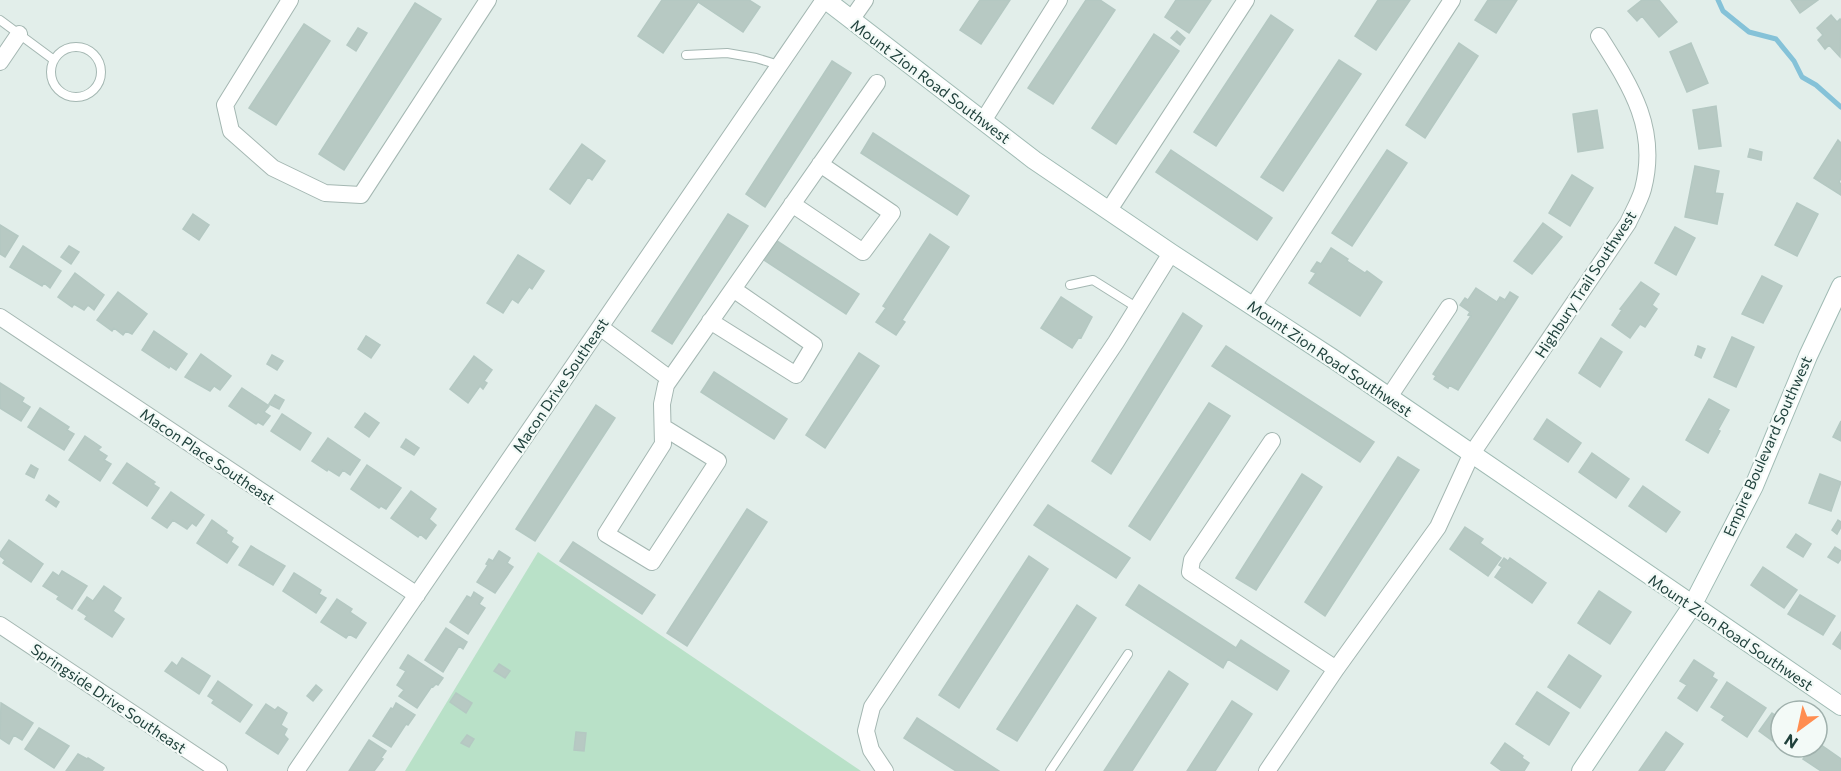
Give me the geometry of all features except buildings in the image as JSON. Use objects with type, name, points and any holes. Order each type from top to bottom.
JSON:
[{"type":"street","points":[[290,0],[225,105],[231,131],[273,168],[325,193],[362,195],[488,0]]},
{"type":"street","points":[[850,20],[865,0]]},
{"type":"street","points":[[983,121],[1059,0]]},
{"type":"street","points":[[1109,210],[1246,0]]},
{"type":"street","points":[[1253,306],[1452,0]]},
{"type":"street","name":"Mount Zion Road Southwest","points":[[830,2],[850,20],[1034,160],[1389,397],[1841,706]]},
{"type":"street","name":"Macon Drive Southeast","points":[[297,771],[779,65],[830,2]]},
{"type":"street","points":[[0,62],[19,34]]},
{"type":"street","name":"Highbury Trail Southwest","points":[[1267,771],[1336,669],[1438,527],[1471,455],[1628,223],[1643,189],[1648,153],[1643,116],[1630,86],[1599,36]]},
{"type":"street","points":[[663,427],[718,462],[652,562],[606,534],[663,444],[662,404],[666,384],[877,83]]},
{"type":"street","points":[[792,204],[863,252],[892,213],[820,164]]},
{"type":"street","points":[[885,771],[871,750],[866,731],[872,707],[1116,342],[1171,253]]},
{"type":"street","name":"Empire Boulevard Southwest","points":[[1581,771],[1692,606],[1754,486],[1808,356],[1841,286]]},
{"type":"street","points":[[711,321],[796,375],[814,345],[733,289]]},
{"type":"street","points":[[1389,397],[1449,307]]},
{"type":"street","name":"Macon Place Southeast","points":[[0,317],[417,595]]},
{"type":"street","points":[[600,327],[670,379]]},
{"type":"street","points":[[1272,441],[1192,560],[1190,572],[1336,669]]},
{"type":"street","name":"Springside Drive Southeast","points":[[0,625],[219,771]]},
{"type":"lane","points":[[0,20],[54,60]]},
{"type":"lane","points":[[74,46],[90,50],[100,63],[101,80],[97,87],[84,97],[67,96],[60,92],[51,77],[54,60],[66,48],[74,46]]},
{"type":"lane","points":[[686,55],[727,53],[779,65]]},
{"type":"lane","points":[[1070,285],[1094,280],[1136,307]]},
{"type":"lane","points":[[1050,771],[1128,654]]},
{"type":"green space","points":[[538,552],[861,771],[405,771]]},
{"type":"waterway","points":[[1718,0],[1723,11],[1749,32],[1776,39],[1794,61],[1802,77],[1816,85],[1841,107]]}]
